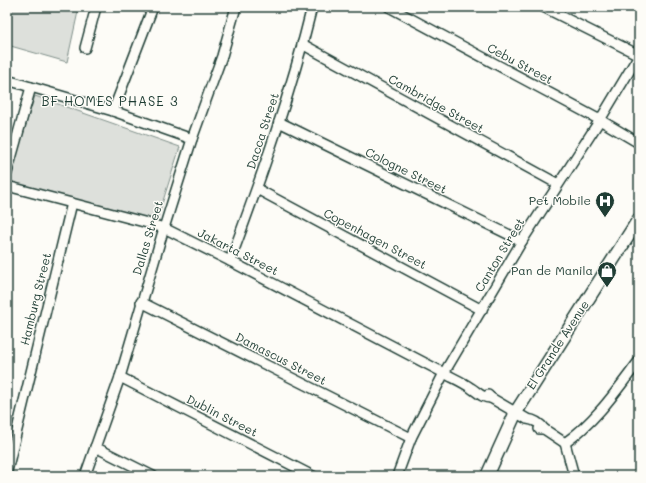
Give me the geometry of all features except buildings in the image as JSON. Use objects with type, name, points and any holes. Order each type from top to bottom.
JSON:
[{"type":"street","points":[[85,48],[96,7]]},
{"type":"street","points":[[113,111],[153,7]]},
{"type":"street","name":"Dallas Street","points":[[85,476],[120,377],[164,228],[192,139],[222,56],[236,7]]},
{"type":"street","name":"Dacca Street","points":[[230,261],[257,189],[279,122],[312,7]]},
{"type":"street","name":"Cebu Street","points":[[389,7],[600,120],[639,143]]},
{"type":"street","points":[[543,7],[639,55]]},
{"type":"street","name":"Cambridge Street","points":[[302,44],[558,184]]},
{"type":"street","name":"Canton Street","points":[[397,476],[411,438],[444,373],[522,241],[600,120],[639,55]]},
{"type":"street","points":[[7,80],[113,111],[192,139]]},
{"type":"street","points":[[7,174],[31,87]]},
{"type":"street","name":"Cologne Street","points":[[279,122],[522,241]]},
{"type":"street","name":"Jakarta Street","points":[[7,186],[164,228],[230,261],[473,389],[478,389],[488,394],[491,398],[527,419],[530,424],[544,429],[565,443]]},
{"type":"street","name":"Copenhagen Street","points":[[257,189],[482,310]]},
{"type":"street","name":"Hamburg Street","points":[[7,471],[72,203]]},
{"type":"street","name":"El Grande Avenue","points":[[487,476],[516,412],[639,219]]},
{"type":"street","name":"Damascus Street","points":[[141,302],[411,438]]},
{"type":"street","points":[[574,476],[565,443],[579,434],[601,411],[639,360]]},
{"type":"street","name":"Dublin Street","points":[[120,377],[313,476]]},
{"type":"street","points":[[95,447],[153,476]]},
{"type":"shaded area","points":[[7,7],[79,7],[67,62],[7,45]]},
{"type":"shaded area","points":[[35,96],[180,147],[156,223],[7,182]]},
{"type":"place","name":"Pet Mobile","points":[[605,218]]},
{"type":"place","name":"Pan de Manila","points":[[607,288]]},
{"type":"district","name":"BF HOMES PHASE 3","points":[[110,101]]}]
